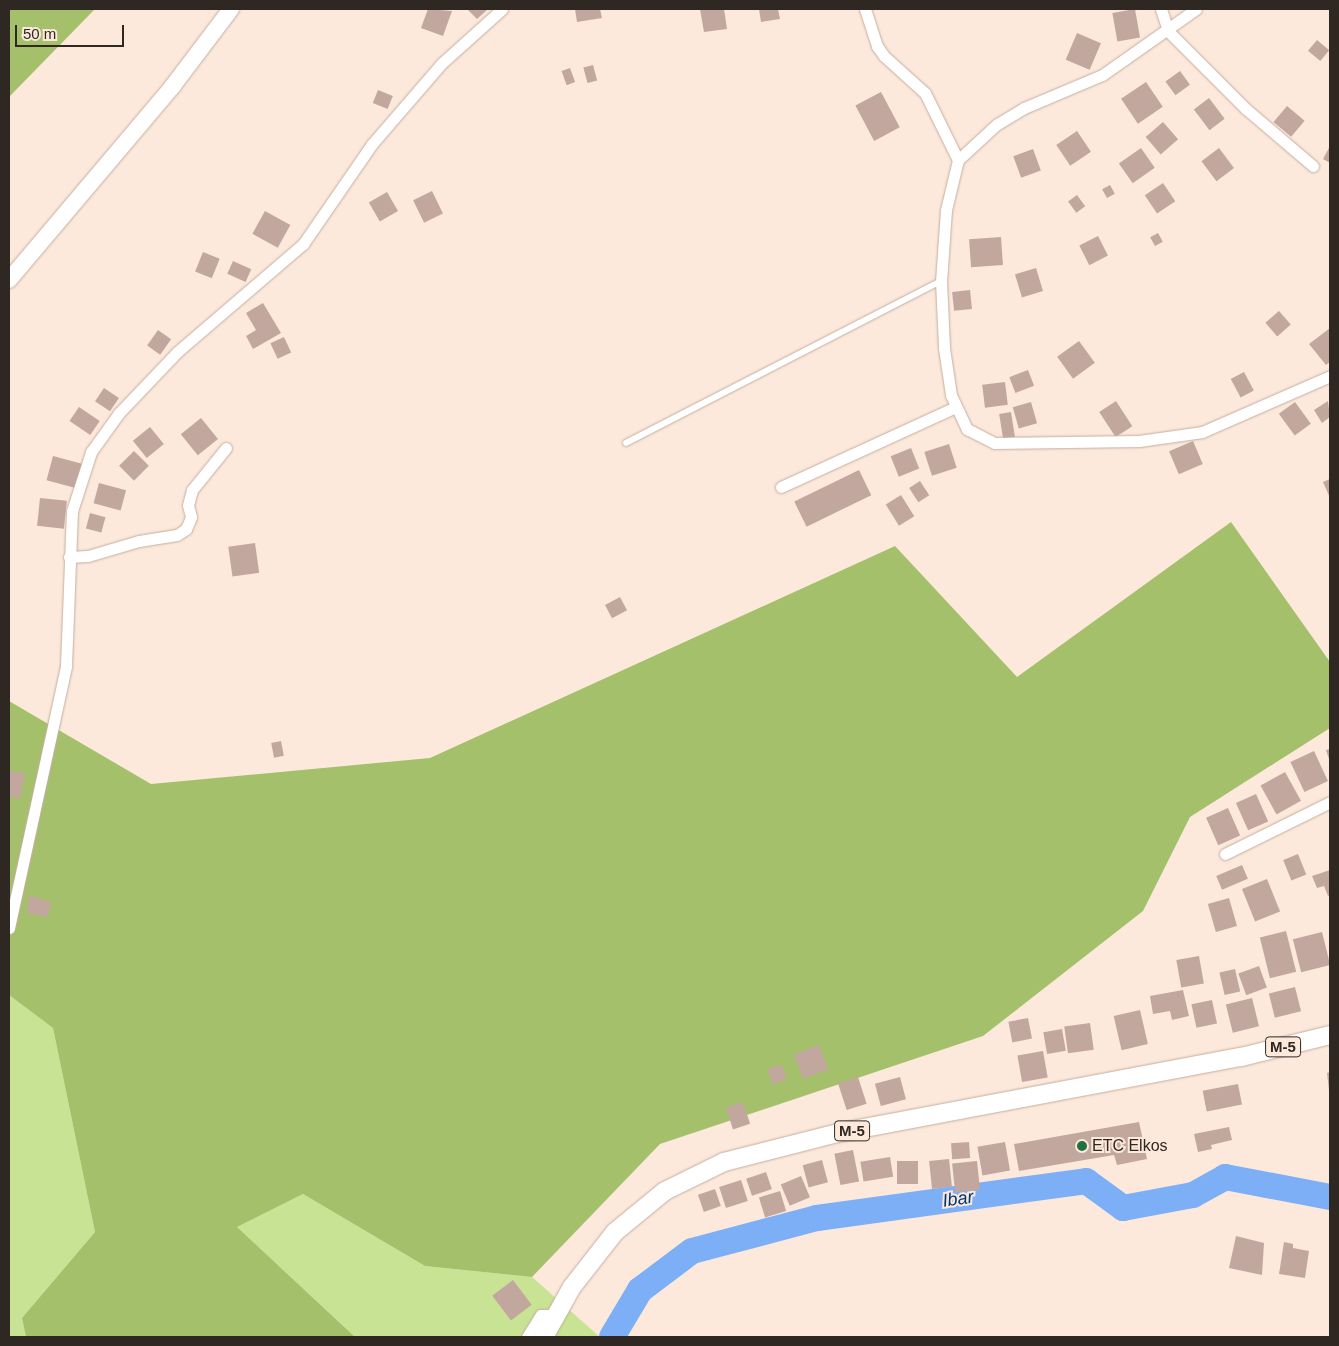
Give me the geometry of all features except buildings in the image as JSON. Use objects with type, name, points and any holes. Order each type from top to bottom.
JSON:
[{"type":"main road","points":[[9,280],[172,87],[231,9]]},
{"type":"main road","name":"M-5","points":[[544,1337],[555,1315],[592,1258],[639,1211],[691,1176],[724,1162],[838,1133],[1241,1057],[1330,1035]]},
{"type":"street","points":[[9,928],[66,666],[72,511],[91,452],[119,413],[177,352],[303,244],[372,144],[442,63],[502,9]]},
{"type":"street","points":[[865,9],[877,46],[884,56],[925,93],[958,160]]},
{"type":"street","points":[[1161,9],[1168,31],[1246,109],[1313,166]]},
{"type":"street","points":[[1196,9],[1168,31],[1102,75],[1024,108],[998,124],[958,160],[946,210],[941,281],[944,348],[956,407],[967,429],[995,443],[1139,441],[1202,432],[1330,376]]},
{"type":"street","points":[[780,487],[956,407]]},
{"type":"street","points":[[69,557],[88,556],[139,541],[177,535],[186,529],[191,517],[188,505],[192,490],[226,448]]},
{"type":"street","points":[[1225,854],[1330,802]]},
{"type":"street","points":[[527,1337],[541,1315],[555,1315]]},
{"type":"lane","points":[[626,443],[941,281]]},
{"type":"green space","points":[[9,9],[95,9],[9,97]]},
{"type":"green space","points":[[1231,522],[1330,662],[1330,728],[1190,817],[1143,911],[983,1036],[660,1144],[532,1277],[425,1266],[303,1194],[237,1227],[355,1337],[26,1337],[22,1318],[95,1232],[53,1028],[9,995],[9,701],[151,784],[430,758],[895,546],[1017,677]]},
{"type":"green space","points":[[9,995],[53,1028],[95,1232],[22,1318],[26,1337],[9,1337]]},
{"type":"green space","points":[[303,1194],[425,1266],[532,1277],[600,1337],[355,1337],[237,1227]]},
{"type":"waterway","name":"Ibar","points":[[612,1337],[640,1290],[692,1251],[817,1218],[1086,1181],[1123,1208],[1193,1195],[1225,1177],[1330,1197]]},
{"type":"place","name":"ETC Elkos","points":[[1082,1146]]}]
